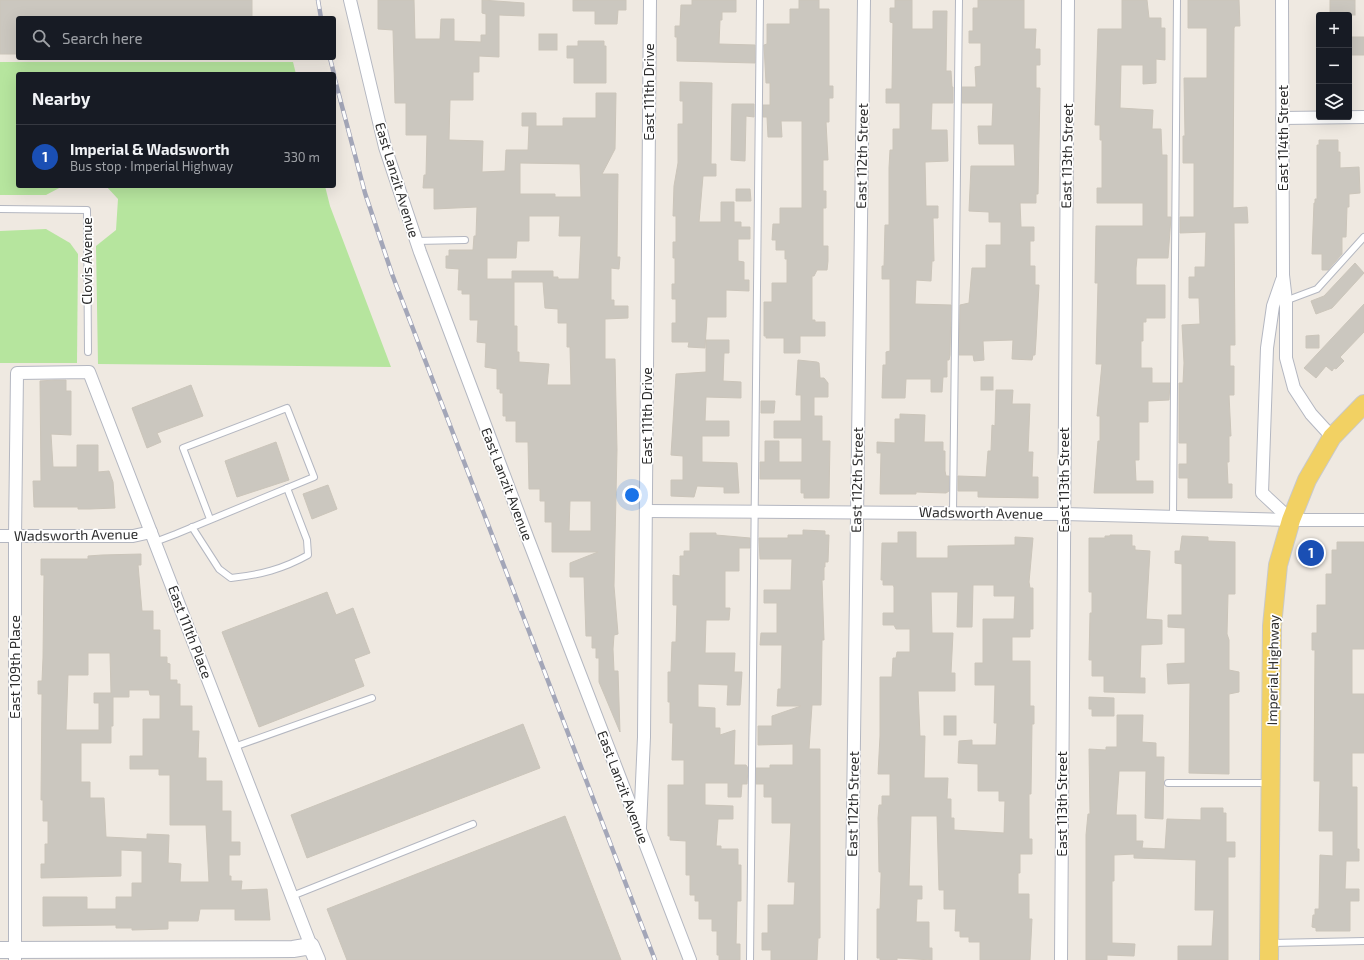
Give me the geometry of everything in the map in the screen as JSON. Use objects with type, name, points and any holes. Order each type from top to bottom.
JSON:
[{"type":"main road","name":"Imperial Highway","points":[[1269,952],[1272,626],[1278,565],[1291,520],[1307,480],[1332,437],[1364,404]]},
{"type":"street","name":"East Lanzit Avenue","points":[[350,0],[385,146],[416,241],[690,960]]},
{"type":"street","name":"East 111th Drive","points":[[640,832],[644,737],[650,0]]},
{"type":"street","name":"East 112th Street","points":[[851,960],[864,0]]},
{"type":"street","name":"East 113th Street","points":[[1061,960],[1068,0]]},
{"type":"street","name":"East 114th Street","points":[[1282,0],[1283,275],[1286,301],[1286,358],[1294,388],[1311,414],[1332,437]]},
{"type":"street","points":[[1282,118],[1364,117]]},
{"type":"street","name":"East 114th Street","points":[[1283,275],[1273,306],[1267,348],[1262,492],[1291,520]]},
{"type":"street","name":"East 111th Place","points":[[17,373],[89,372],[314,953]]},
{"type":"street","name":"East 109th Place","points":[[10,953],[17,373]]},
{"type":"street","name":"Wadsworth Avenue","points":[[646,511],[953,512],[1173,516],[1291,520],[1364,520]]},
{"type":"street","name":"Wadsworth Avenue","points":[[0,536],[153,537]]},
{"type":"street","points":[[10,953],[198,955],[293,949],[314,953]]},
{"type":"lane","points":[[750,960],[753,511],[760,0]]},
{"type":"lane","points":[[953,512],[958,0]]},
{"type":"lane","points":[[1173,516],[1177,0]]},
{"type":"lane","name":"Clovis Avenue","points":[[0,209],[87,210],[88,352]]},
{"type":"lane","points":[[1273,306],[1317,289],[1364,237]]},
{"type":"lane","points":[[416,241],[465,240]]},
{"type":"lane","points":[[153,537],[192,527],[210,520],[314,477],[287,408],[183,448],[210,520]]},
{"type":"lane","points":[[192,527],[219,569],[232,578],[257,575],[289,565],[308,555],[307,540],[287,488]]},
{"type":"lane","points":[[234,747],[372,698]]},
{"type":"lane","points":[[1168,783],[1270,783]]},
{"type":"lane","points":[[292,896],[473,824]]},
{"type":"lane","points":[[1269,952],[1364,941]]},
{"type":"green space","points":[[0,62],[293,62],[296,72],[16,72],[16,188],[59,188],[46,195],[0,195]]},
{"type":"green space","points":[[108,188],[326,188],[330,206],[391,367],[98,364],[96,246],[116,230],[118,199]]},
{"type":"green space","points":[[46,229],[70,243],[78,254],[77,363],[0,363],[0,231]]},
{"type":"building","points":[[0,0],[252,0],[252,16],[16,16],[16,54],[0,54]]},
{"type":"building","points":[[378,0],[414,0],[415,39],[440,39],[441,19],[454,19],[454,41],[481,42],[481,35],[486,35],[486,14],[482,13],[482,0],[524,3],[524,16],[499,15],[499,57],[479,56],[479,72],[473,72],[473,100],[450,100],[449,140],[483,141],[482,172],[505,171],[506,150],[528,150],[529,126],[522,126],[522,113],[536,113],[536,126],[563,126],[563,118],[596,118],[596,93],[616,93],[615,149],[602,174],[618,174],[617,257],[620,257],[619,269],[611,268],[611,300],[614,300],[614,306],[628,306],[628,318],[605,319],[605,359],[615,359],[617,450],[614,586],[618,634],[614,635],[613,649],[614,671],[618,671],[620,732],[599,682],[599,658],[596,658],[596,648],[592,648],[592,636],[586,636],[584,577],[570,577],[570,563],[598,552],[552,552],[552,522],[545,522],[545,501],[540,501],[540,489],[529,489],[528,442],[516,442],[516,421],[506,421],[506,416],[503,416],[503,393],[500,393],[500,389],[497,389],[497,369],[485,367],[486,343],[477,342],[478,320],[470,320],[470,294],[462,294],[462,290],[458,290],[459,269],[446,268],[446,256],[449,256],[449,250],[473,250],[474,236],[476,236],[477,207],[434,209],[434,188],[423,188],[424,175],[426,175],[427,135],[406,135],[406,103],[395,103],[393,30],[378,29]],"holes":[[[520,163],[580,164],[581,197],[555,197],[555,194],[520,194]],[[529,216],[560,216],[559,236],[581,236],[579,279],[558,279],[558,277],[553,277],[553,271],[512,271],[512,279],[487,279],[487,258],[516,258],[517,241],[529,241]],[[514,282],[543,282],[545,308],[558,309],[558,323],[567,323],[567,347],[570,347],[571,385],[547,385],[549,364],[519,362],[519,352],[517,352],[517,326],[514,326]],[[570,501],[591,501],[591,531],[569,531]]]},
{"type":"building","points":[[573,0],[626,0],[626,10],[618,10],[617,24],[595,24],[595,11],[573,11]]},
{"type":"building","points":[[692,0],[736,0],[736,12],[722,12],[722,20],[720,20],[719,44],[755,45],[755,63],[677,61],[677,37],[675,37],[675,26],[680,26],[681,5],[692,5]]},
{"type":"building","points":[[799,0],[819,0],[819,9],[829,9],[829,86],[833,86],[833,98],[829,98],[829,122],[826,122],[828,160],[823,160],[823,191],[826,191],[826,208],[823,208],[823,246],[828,246],[828,261],[827,270],[817,270],[814,276],[812,276],[812,320],[815,320],[815,322],[825,322],[825,336],[800,336],[800,353],[784,353],[784,338],[766,338],[766,336],[764,336],[764,302],[772,302],[772,283],[787,283],[787,259],[785,259],[785,250],[776,250],[776,240],[772,240],[773,224],[780,224],[780,208],[802,208],[802,121],[781,121],[782,137],[768,137],[767,117],[763,117],[763,105],[770,105],[770,83],[766,83],[764,45],[767,44],[767,24],[790,24],[790,9],[799,9]]},
{"type":"building","points":[[895,0],[912,0],[912,29],[933,29],[933,11],[947,11],[946,71],[951,71],[953,103],[932,103],[931,130],[947,130],[948,161],[925,162],[926,206],[938,206],[938,218],[933,218],[934,261],[932,261],[931,281],[916,280],[915,304],[951,305],[950,355],[949,360],[947,360],[947,377],[943,377],[942,392],[931,392],[931,379],[906,379],[905,398],[882,398],[883,365],[886,365],[886,352],[890,351],[890,279],[882,279],[882,266],[884,266],[885,225],[889,225],[890,150],[893,150],[893,129],[900,129],[900,103],[886,103],[886,89],[892,89],[893,23],[890,22],[890,8],[895,8]]},
{"type":"building","points":[[978,0],[1024,0],[1024,29],[1036,29],[1035,49],[1040,49],[1040,65],[1036,65],[1036,88],[1040,88],[1038,194],[1036,194],[1036,203],[1020,203],[1021,227],[1034,227],[1034,241],[1030,241],[1030,266],[1035,266],[1035,285],[1039,285],[1035,355],[1033,355],[1032,360],[1012,359],[1013,340],[983,341],[984,360],[974,361],[973,355],[959,355],[960,305],[969,303],[972,268],[986,268],[986,245],[1001,245],[1001,222],[989,222],[989,212],[969,211],[971,166],[1015,166],[1014,144],[979,144],[978,126],[992,126],[993,103],[962,103],[962,87],[976,87],[975,67],[981,66],[981,43],[969,43],[969,31],[973,31],[973,8],[978,8]]},
{"type":"building","points":[[1122,0],[1147,0],[1149,18],[1161,18],[1161,28],[1165,28],[1165,60],[1156,59],[1156,83],[1143,84],[1143,65],[1121,65],[1120,108],[1153,110],[1152,129],[1161,129],[1162,155],[1167,155],[1167,217],[1171,217],[1168,258],[1137,258],[1136,268],[1136,285],[1165,285],[1165,318],[1146,318],[1146,322],[1143,322],[1143,341],[1141,341],[1141,368],[1152,368],[1152,383],[1170,383],[1169,400],[1148,401],[1148,422],[1139,422],[1139,460],[1135,460],[1136,481],[1153,481],[1153,493],[1094,493],[1098,441],[1100,441],[1100,416],[1097,416],[1102,364],[1096,364],[1098,283],[1095,283],[1096,226],[1143,226],[1143,203],[1097,203],[1097,188],[1102,188],[1102,140],[1100,140],[1100,125],[1095,125],[1098,29],[1122,29]]},
{"type":"building","points":[[1188,0],[1239,0],[1240,26],[1235,26],[1234,28],[1233,208],[1247,207],[1248,223],[1234,223],[1235,345],[1230,345],[1230,366],[1234,366],[1234,395],[1229,395],[1231,436],[1229,436],[1229,462],[1227,462],[1228,484],[1232,484],[1232,498],[1188,498],[1188,478],[1179,478],[1179,464],[1187,464],[1187,443],[1179,443],[1179,383],[1183,383],[1184,363],[1182,325],[1200,324],[1199,298],[1189,298],[1189,277],[1195,277],[1195,267],[1205,267],[1206,232],[1180,233],[1180,217],[1194,217],[1194,163],[1183,163],[1183,136],[1185,136],[1184,78],[1207,78],[1207,28],[1188,28]]},
{"type":"building","points":[[1330,0],[1355,0],[1355,15],[1352,15],[1352,12],[1330,12]]},
{"type":"building","points":[[539,34],[557,34],[557,50],[539,50]]},
{"type":"building","points":[[1352,37],[1364,37],[1364,55],[1352,55]]},
{"type":"building","points":[[578,41],[604,41],[604,46],[606,46],[606,83],[574,83],[574,58],[567,58],[567,46],[578,46]]},
{"type":"building","points":[[680,82],[712,83],[711,164],[716,164],[716,176],[703,176],[699,222],[721,222],[721,202],[734,202],[734,222],[741,222],[741,227],[750,227],[750,239],[738,239],[738,261],[744,262],[744,280],[749,280],[749,291],[726,290],[726,317],[707,317],[705,348],[688,347],[689,342],[672,342],[672,323],[676,323],[676,299],[672,299],[672,284],[675,284],[675,258],[673,258],[673,242],[676,242],[676,216],[673,216],[674,186],[678,163],[678,124],[683,124],[683,101],[680,101]]},
{"type":"building","points":[[732,104],[754,104],[754,117],[746,116],[745,161],[731,160]]},
{"type":"building","points":[[1319,140],[1338,140],[1340,168],[1359,167],[1360,193],[1349,194],[1346,237],[1342,237],[1342,254],[1328,270],[1322,270],[1322,254],[1312,254],[1314,203],[1315,199],[1317,199],[1317,145],[1319,145]]},
{"type":"building","points":[[736,189],[750,189],[751,201],[736,201]]},
{"type":"building","points":[[1355,263],[1364,273],[1332,308],[1316,314],[1311,301],[1324,296]]},
{"type":"building","points":[[1364,304],[1364,332],[1340,357],[1344,361],[1336,369],[1334,368],[1332,371],[1326,366],[1316,378],[1304,368]]},
{"type":"building","points":[[1319,335],[1319,348],[1306,348],[1306,336]]},
{"type":"building","points":[[706,340],[729,340],[729,353],[724,353],[723,381],[741,382],[741,398],[706,397],[705,421],[729,421],[729,436],[702,436],[702,462],[737,463],[739,493],[724,493],[724,487],[697,486],[694,497],[671,496],[671,480],[683,480],[683,456],[671,455],[676,374],[706,372]]},
{"type":"building","points":[[798,360],[819,363],[820,378],[824,378],[828,383],[828,397],[814,397],[814,416],[822,416],[822,441],[830,441],[829,498],[804,498],[804,493],[801,493],[801,479],[760,479],[760,462],[765,462],[765,441],[779,441],[779,462],[802,462],[802,438],[774,438],[774,421],[801,421],[801,395],[796,395]]},
{"type":"building","points":[[981,377],[993,377],[993,390],[981,390]]},
{"type":"building","points":[[66,380],[66,391],[71,391],[71,435],[51,434],[53,467],[77,467],[77,445],[98,445],[98,472],[109,471],[113,482],[115,508],[78,509],[78,507],[34,507],[33,481],[41,481],[40,381]]},
{"type":"building","points":[[191,385],[203,416],[157,433],[161,442],[147,448],[132,408]]},
{"type":"building","points":[[996,390],[1013,390],[1012,404],[1030,404],[1028,452],[1033,452],[1032,477],[1038,477],[1038,498],[978,497],[978,491],[958,491],[958,476],[986,477],[988,451],[991,451],[992,425],[995,426]]},
{"type":"building","points":[[761,401],[775,401],[774,413],[761,413]]},
{"type":"building","points":[[900,414],[925,415],[924,442],[943,442],[943,451],[945,451],[945,471],[946,476],[949,476],[949,491],[946,493],[916,492],[916,494],[880,494],[881,453],[877,453],[877,442],[895,443],[895,419],[900,419]]},
{"type":"building","points":[[276,442],[289,480],[237,497],[225,461]]},
{"type":"building","points":[[328,485],[337,509],[312,519],[303,494]]},
{"type":"building","points":[[803,530],[825,531],[825,535],[829,535],[828,562],[825,562],[824,580],[822,580],[824,640],[822,640],[821,705],[812,705],[809,749],[820,749],[820,938],[818,938],[817,960],[771,960],[771,950],[762,950],[762,933],[768,933],[768,905],[794,905],[795,882],[788,882],[791,823],[772,823],[772,797],[764,797],[764,784],[756,784],[756,768],[770,768],[770,765],[793,765],[793,744],[758,745],[758,726],[772,726],[772,716],[801,706],[777,706],[778,689],[781,689],[782,645],[760,645],[761,633],[777,633],[777,603],[764,603],[764,590],[791,590],[792,559],[760,559],[759,538],[788,538],[788,535],[803,535]]},
{"type":"building","points":[[898,532],[916,532],[916,558],[948,558],[948,546],[1015,545],[1015,537],[1033,538],[1029,582],[1030,588],[1033,588],[1033,629],[1030,629],[1030,637],[1012,637],[1012,661],[1030,661],[1030,706],[1034,706],[1034,724],[1032,724],[1031,794],[1029,794],[1029,839],[1032,839],[1032,854],[1020,854],[1020,873],[1018,873],[1018,894],[1029,894],[1029,919],[1032,919],[1030,960],[980,960],[980,942],[969,942],[969,937],[960,937],[960,931],[955,931],[956,909],[944,909],[944,890],[939,890],[937,816],[911,816],[909,886],[922,886],[922,899],[917,899],[916,922],[929,922],[929,948],[932,948],[932,960],[897,958],[897,960],[880,960],[880,958],[877,958],[877,909],[880,909],[881,876],[881,872],[879,872],[879,805],[882,805],[882,796],[890,796],[890,774],[878,774],[880,736],[880,677],[892,677],[893,658],[896,658],[897,652],[910,652],[910,629],[896,629],[894,625],[883,625],[883,613],[894,613],[894,587],[893,585],[883,585],[883,580],[881,580],[882,543],[898,543]],"holes":[[[973,585],[994,585],[994,596],[1015,596],[1014,619],[983,619],[983,663],[975,663],[975,685],[995,685],[994,723],[997,723],[996,745],[972,745],[972,740],[959,741],[958,763],[978,764],[978,791],[999,791],[999,801],[1005,801],[1004,833],[954,830],[954,818],[951,818],[951,799],[947,799],[948,778],[924,778],[925,736],[920,736],[918,691],[955,691],[955,673],[951,673],[953,633],[932,633],[931,592],[958,592],[957,627],[972,627]]]},
{"type":"building","points":[[690,533],[716,533],[716,535],[750,538],[750,548],[739,548],[739,571],[725,571],[725,608],[730,608],[729,620],[706,620],[705,653],[735,653],[734,672],[742,672],[740,705],[727,705],[728,685],[698,684],[698,707],[715,708],[715,728],[720,728],[720,735],[735,730],[734,765],[746,765],[748,768],[747,784],[742,784],[741,797],[728,797],[728,783],[705,783],[705,805],[733,806],[733,819],[718,819],[716,846],[721,846],[721,849],[738,849],[738,865],[741,865],[741,901],[737,901],[736,944],[740,944],[740,960],[719,960],[719,955],[717,955],[717,931],[712,931],[712,919],[699,919],[699,901],[695,901],[695,895],[690,895],[690,875],[686,875],[686,841],[670,840],[670,836],[668,836],[668,785],[684,785],[684,760],[672,760],[673,723],[670,723],[670,702],[668,702],[668,672],[671,672],[672,642],[676,642],[677,605],[673,605],[673,575],[680,576],[680,556],[684,556],[684,551],[690,551]]},
{"type":"building","points":[[1132,535],[1132,546],[1135,546],[1135,550],[1150,551],[1146,619],[1162,620],[1162,644],[1141,645],[1140,678],[1145,678],[1145,693],[1104,692],[1104,676],[1092,676],[1092,660],[1089,660],[1092,592],[1089,592],[1089,538],[1105,538],[1105,536]]},
{"type":"building","points":[[1182,536],[1208,537],[1208,541],[1235,542],[1235,594],[1228,594],[1227,634],[1229,640],[1229,670],[1239,672],[1239,692],[1229,694],[1229,774],[1189,773],[1190,683],[1168,684],[1167,664],[1185,663],[1185,628],[1168,627],[1168,615],[1182,615],[1182,564],[1175,563],[1175,551],[1180,551]]},
{"type":"building","points":[[1337,542],[1364,542],[1364,649],[1352,649],[1352,694],[1364,694],[1364,753],[1352,753],[1352,787],[1357,787],[1357,849],[1359,849],[1359,861],[1346,861],[1345,889],[1359,889],[1359,901],[1350,901],[1350,931],[1316,931],[1316,928],[1312,927],[1315,909],[1319,909],[1320,855],[1333,856],[1333,831],[1319,831],[1320,781],[1314,781],[1315,650],[1312,650],[1312,633],[1317,633],[1317,605],[1326,605],[1326,574],[1332,574],[1332,550],[1337,550]]},
{"type":"building","points":[[141,554],[141,565],[138,565],[142,611],[153,611],[153,630],[160,630],[160,657],[167,657],[167,663],[170,664],[170,680],[177,680],[177,684],[180,684],[180,706],[192,706],[192,731],[199,731],[198,758],[206,758],[206,781],[222,781],[222,811],[231,811],[231,842],[240,842],[240,855],[229,855],[229,876],[231,876],[231,881],[242,881],[241,890],[267,889],[270,920],[235,920],[235,909],[200,909],[198,921],[168,921],[168,929],[132,930],[132,928],[116,928],[116,925],[43,926],[43,897],[87,897],[87,909],[116,909],[116,897],[132,897],[132,883],[142,883],[142,851],[121,850],[121,876],[41,878],[41,864],[45,864],[45,844],[48,844],[48,821],[43,821],[43,800],[41,800],[42,694],[38,694],[38,681],[42,681],[43,658],[44,575],[41,575],[41,559],[88,559],[88,556]],"holes":[[[88,653],[110,653],[111,693],[94,693],[94,703],[99,703],[99,730],[66,730],[68,675],[88,675]],[[129,690],[149,690],[150,695],[160,695],[160,719],[143,719],[143,756],[130,756],[130,769],[159,769],[159,775],[170,775],[170,825],[206,825],[209,882],[180,882],[181,864],[168,863],[169,835],[147,834],[147,839],[106,837],[104,798],[90,798],[90,782],[81,782],[81,743],[111,743],[111,726],[113,726],[113,697],[129,697]]]},
{"type":"building","points":[[327,592],[336,615],[353,608],[370,653],[354,659],[364,686],[259,727],[222,632]]},
{"type":"building","points":[[1089,697],[1114,698],[1114,716],[1092,716],[1092,709],[1089,709]]},
{"type":"building","points":[[1117,715],[1143,715],[1142,742],[1156,743],[1156,757],[1164,757],[1163,819],[1145,818],[1146,771],[1119,771],[1116,815],[1136,815],[1136,841],[1143,841],[1142,848],[1165,849],[1167,819],[1201,820],[1201,808],[1223,808],[1223,813],[1226,813],[1226,842],[1235,842],[1235,857],[1228,857],[1228,960],[1178,960],[1178,946],[1212,946],[1214,910],[1195,910],[1196,860],[1134,858],[1134,854],[1114,855],[1114,881],[1112,881],[1112,943],[1135,944],[1134,956],[1107,955],[1107,960],[1086,960],[1086,835],[1088,814],[1090,814],[1089,749],[1106,750],[1106,747],[1117,747]]},
{"type":"building","points":[[944,716],[956,716],[956,735],[944,735]]},
{"type":"building","points":[[523,724],[540,768],[307,858],[291,815]]},
{"type":"building","points":[[565,816],[621,960],[347,960],[327,909]]},
{"type":"railway","points":[[318,0],[321,16]]},
{"type":"railway","points":[[330,60],[334,72]]},
{"type":"railway","points":[[336,84],[365,193],[392,274],[655,960]]},
{"type":"place","name":"Imperial & Wadsworth","points":[[1311,553]]}]
